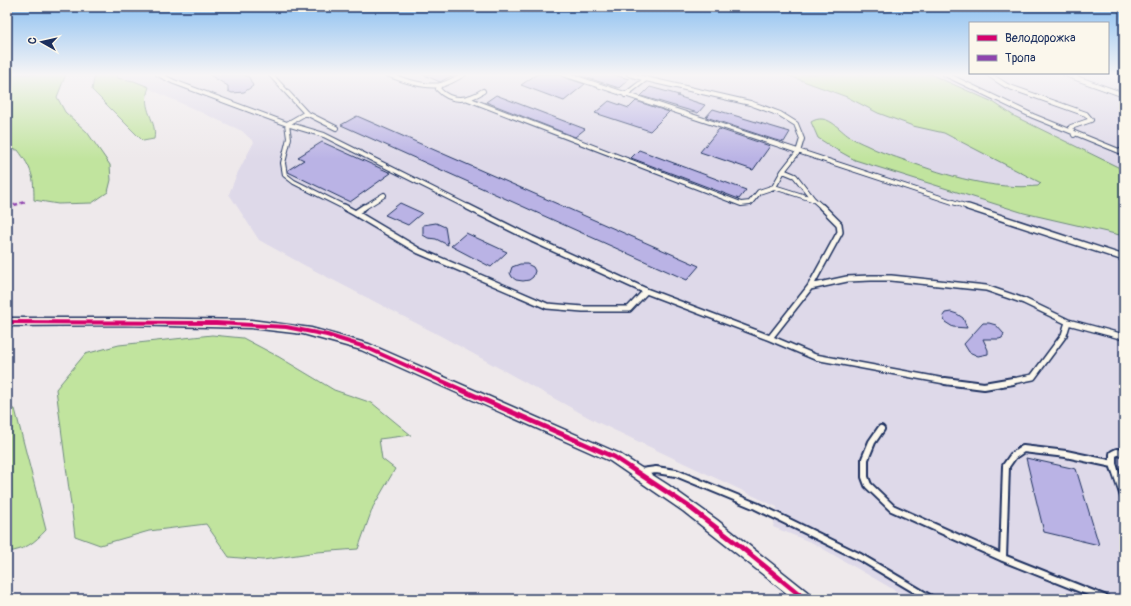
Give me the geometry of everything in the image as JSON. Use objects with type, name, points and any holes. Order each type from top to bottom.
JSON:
[{"type":"street","points":[[7,322],[87,321],[212,323],[266,326],[303,330],[365,346],[614,457],[639,472],[759,561],[805,599]]},
{"type":"lane","points":[[229,102],[287,124],[324,135],[532,239],[646,292],[815,356],[984,386],[1033,377],[1064,334],[1068,322]]},
{"type":"lane","points":[[296,102],[306,113],[336,128]]},
{"type":"lane","points":[[477,102],[741,204],[750,203],[759,192],[774,187],[812,199]]},
{"type":"lane","points":[[647,102],[1124,258]]},
{"type":"lane","points":[[747,102],[790,118],[796,124],[802,139],[798,152],[783,171],[774,187]]},
{"type":"lane","points":[[1002,102],[1074,136],[1124,153]]},
{"type":"lane","points":[[1053,102],[1086,114],[1091,120],[1071,127],[1074,136]]},
{"type":"lane","points":[[287,124],[306,113]]},
{"type":"lane","points":[[287,124],[289,138],[283,163],[285,175],[294,182],[355,213],[419,251],[547,306],[583,309],[629,309],[646,292]]},
{"type":"lane","points":[[770,338],[810,287],[840,232],[839,224],[812,199],[795,176],[783,171]]},
{"type":"lane","points":[[355,213],[384,194]]},
{"type":"lane","points":[[810,287],[847,279],[891,278],[986,288],[1016,298],[1068,322],[1124,337]]},
{"type":"lane","points":[[881,429],[872,442],[865,459],[865,477],[868,485],[892,508],[1004,558],[1106,599]]},
{"type":"lane","points":[[1004,558],[1006,466],[1010,459],[1018,452],[1023,449],[1066,454],[1113,464]]},
{"type":"lane","points":[[1124,453],[1117,452],[1113,454],[1113,464],[1124,496]]},
{"type":"lane","points":[[639,472],[656,470],[676,473],[756,506],[860,557],[931,599]]},
{"type":"shaded area","points":[[179,102],[1124,102],[1124,599],[910,599],[813,543],[773,527],[777,507],[597,422],[439,335],[259,240],[229,194],[237,174],[254,142],[242,131]]},
{"type":"green space","points":[[7,102],[60,102],[65,112],[87,132],[110,165],[111,180],[108,192],[92,203],[58,204],[34,200],[33,179],[26,162],[18,150],[7,149]]},
{"type":"green space","points":[[104,102],[147,102],[155,132],[154,139],[143,141]]},
{"type":"green space","points":[[857,102],[993,102],[1014,116],[1124,170],[1124,236],[1024,213],[855,160],[818,138],[811,122],[817,119],[827,120],[850,137],[876,150],[955,177],[1004,186],[1038,186],[1041,183],[944,133],[913,126],[878,113]]},
{"type":"green space","points":[[212,335],[243,338],[279,357],[334,390],[372,403],[411,435],[379,439],[382,459],[395,469],[373,507],[358,549],[317,552],[263,560],[229,557],[206,524],[149,531],[100,545],[75,536],[56,389],[85,354],[119,345]]},
{"type":"green space","points":[[7,409],[15,409],[46,530],[37,539],[24,548],[7,552]]},
{"type":"building","points":[[487,102],[515,102],[585,129],[575,137]]},
{"type":"building","points":[[608,102],[613,102],[629,108],[635,102],[640,102],[669,112],[650,131],[595,113]]},
{"type":"building","points":[[662,102],[697,102],[705,105],[698,113]]},
{"type":"building","points":[[713,109],[790,132],[784,142],[775,140],[706,117]]},
{"type":"building","points":[[357,116],[699,266],[687,280],[341,125]]},
{"type":"building","points":[[719,129],[770,146],[753,170],[700,152]]},
{"type":"building","points":[[322,142],[391,173],[350,202],[288,172],[288,170],[304,160],[298,157]]},
{"type":"building","points":[[639,150],[746,190],[739,199],[631,158]]},
{"type":"building","points":[[400,203],[422,213],[408,225],[385,215]]},
{"type":"building","points":[[436,223],[445,227],[448,245],[423,235],[423,225]]},
{"type":"building","points":[[466,233],[507,252],[491,267],[451,246]]},
{"type":"building","points":[[520,264],[527,264],[533,267],[535,271],[533,277],[529,280],[523,281],[516,280],[512,277],[510,273],[512,267]]},
{"type":"building","points":[[951,312],[963,318],[967,328],[953,327],[945,322],[943,316],[945,313]]},
{"type":"building","points":[[983,323],[996,325],[1004,334],[1002,338],[999,339],[983,339],[988,350],[988,354],[978,356],[969,352],[964,344]]},
{"type":"building","points":[[1026,458],[1076,469],[1099,545],[1044,532]]},
{"type":"marked path","points":[[7,207],[25,202]]},
{"type":"cycle path","points":[[7,322],[125,321],[251,324],[286,327],[319,333],[365,347],[614,457],[688,506],[805,599]]}]
